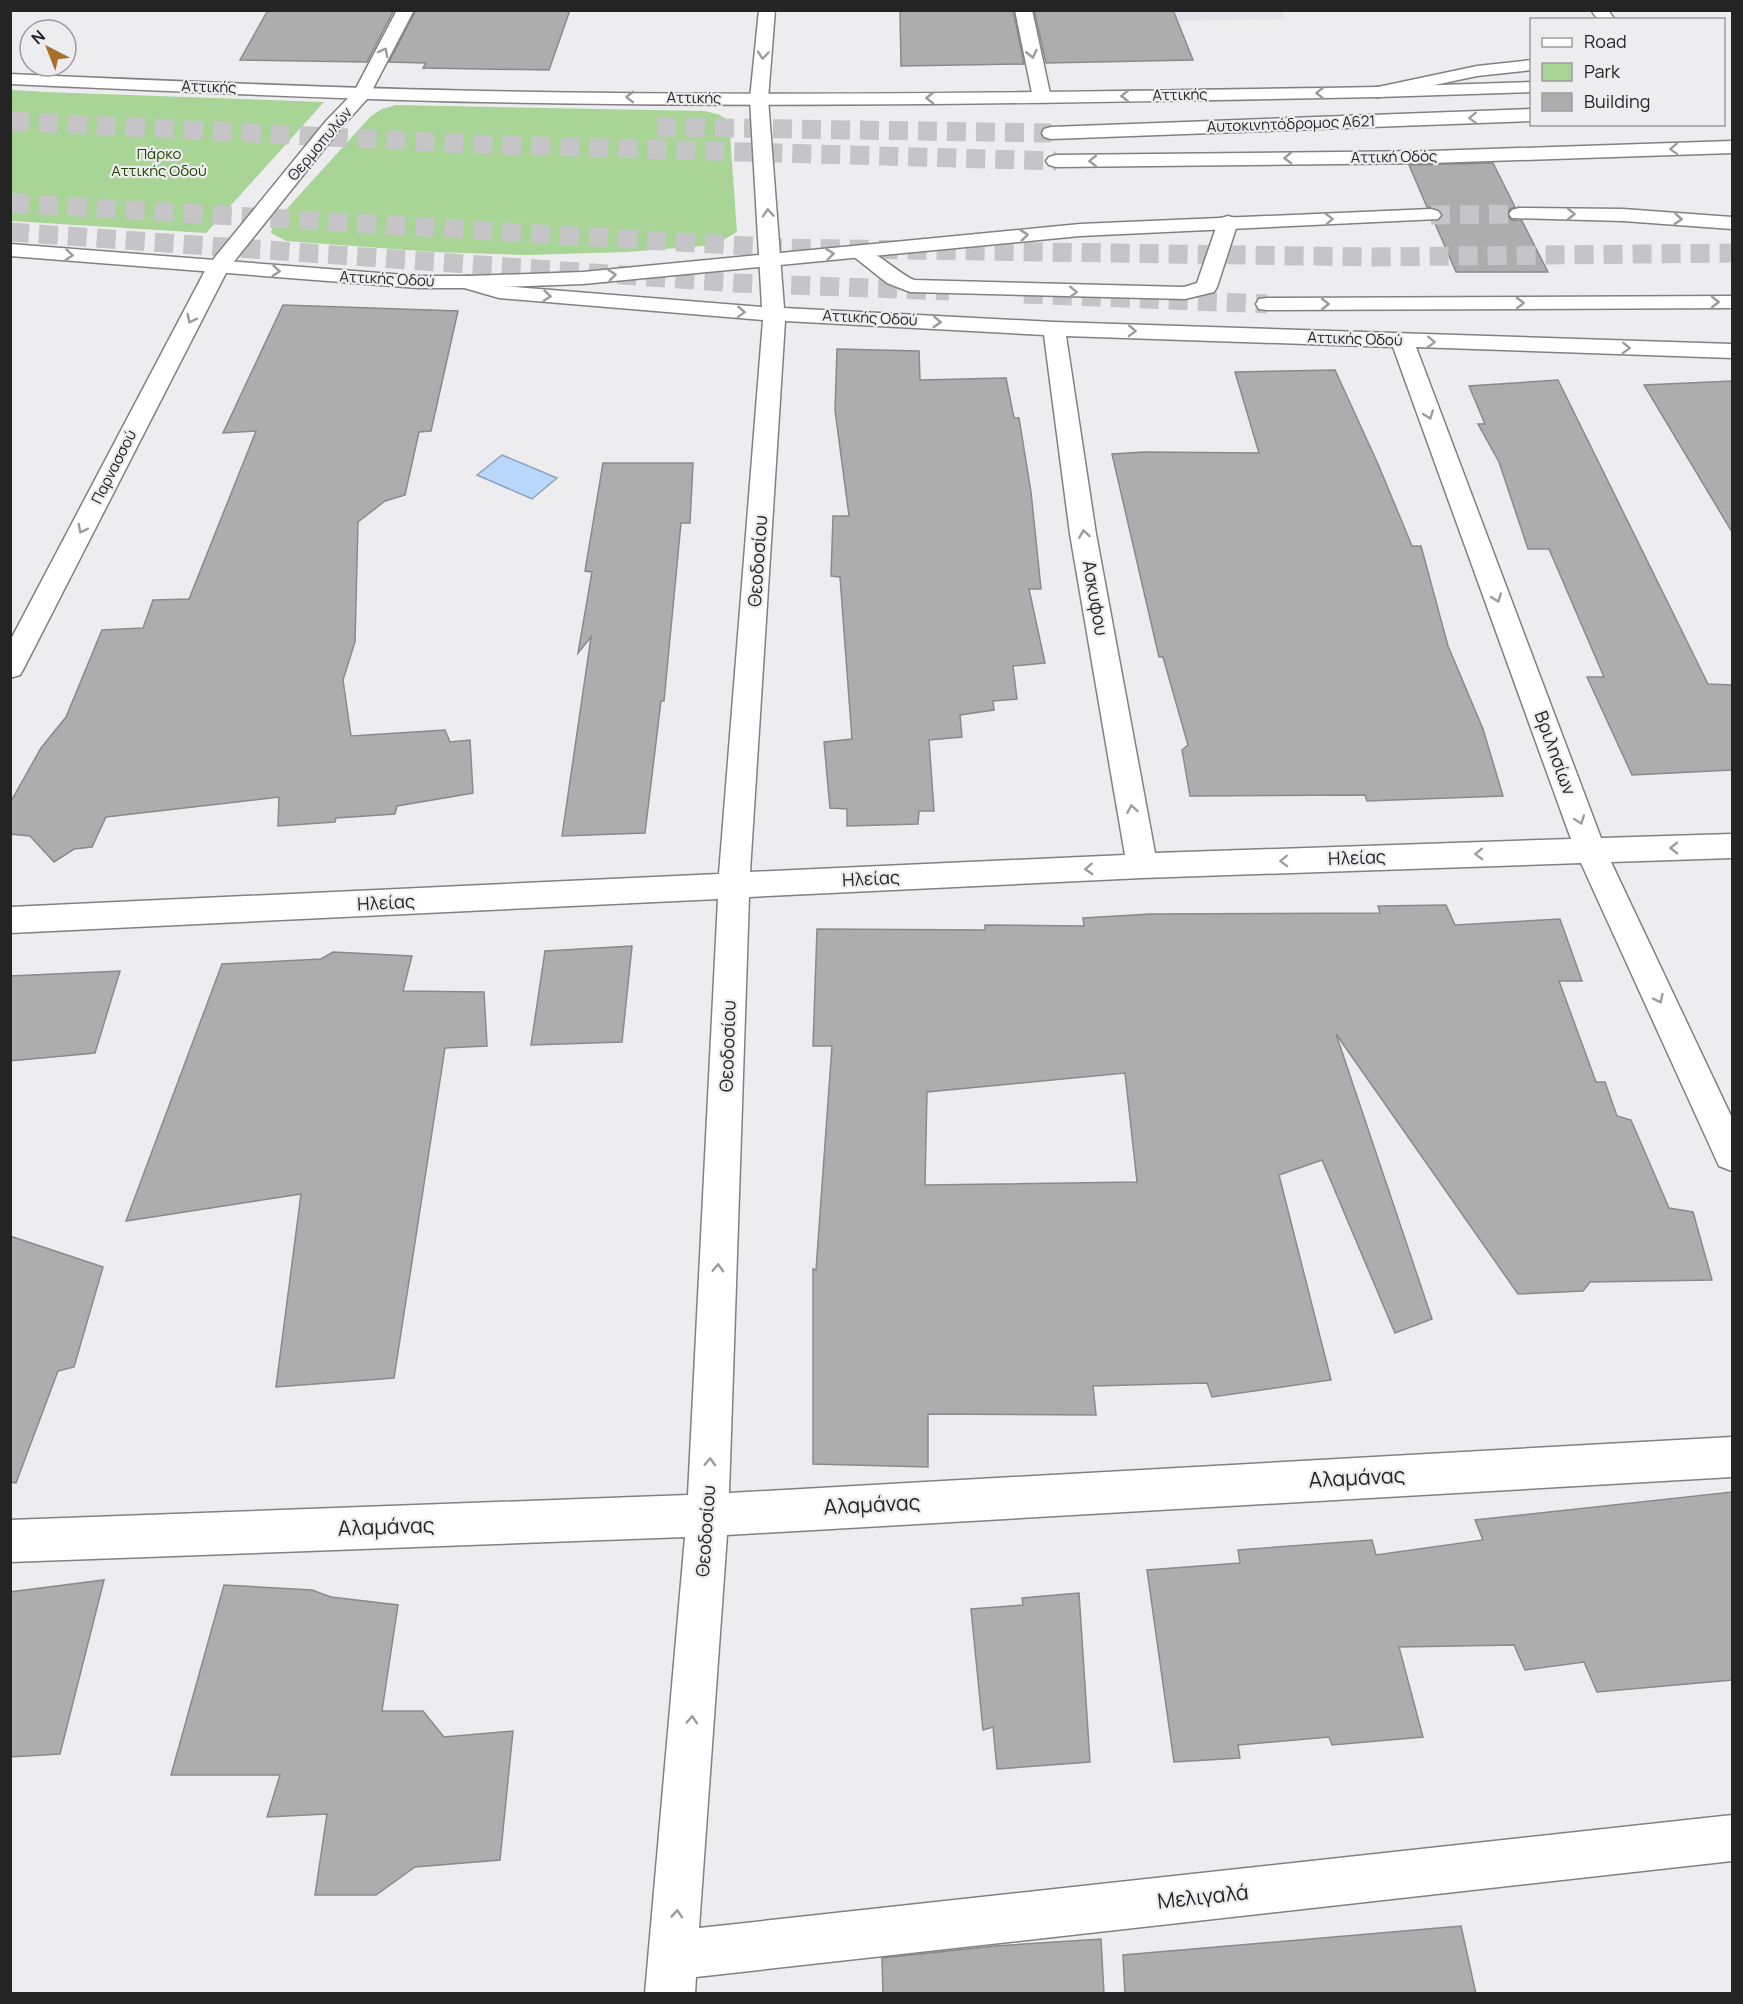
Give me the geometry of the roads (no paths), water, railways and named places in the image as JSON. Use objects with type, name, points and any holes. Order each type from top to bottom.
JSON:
[{"type":"main road","name":"Θερμοπυλών","points":[[218,267],[333,125],[362,94],[406,10]]},
{"type":"main road","name":"Θεοδοσίου","points":[[672,1974],[708,1515],[734,886],[773,348],[772,260],[759,99],[767,10]]},
{"type":"main road","points":[[1023,10],[1042,98]]},
{"type":"main road","points":[[1378,92],[1477,71],[1530,65]]},
{"type":"main road","name":"Αττικής","points":[[10,79],[362,94],[759,99],[1042,98],[1378,92]]},
{"type":"main road","points":[[1378,92],[1530,87]]},
{"type":"main road","name":"Αυτοκινητόδρομος Α621","points":[[1051,133],[1530,116]]},
{"type":"main road","name":"Αττική Οδός","points":[[1056,161],[1431,156],[1732,147]]},
{"type":"main road","points":[[1519,213],[1623,215],[1732,223]]},
{"type":"main road","points":[[470,282],[583,278],[1080,230],[1431,215]]},
{"type":"main road","points":[[858,252],[894,279],[910,286],[1185,293],[1206,287],[1228,222]]},
{"type":"main road","name":"Αττικής Οδού","points":[[10,250],[418,282],[470,282],[499,292],[706,310],[1054,328],[1732,351]]},
{"type":"main road","name":"Παρνασσού","points":[[10,668],[218,267]]},
{"type":"main road","points":[[1267,304],[1732,302]]},
{"type":"main road","name":"Ασκυφου","points":[[1054,328],[1083,534],[1142,866]]},
{"type":"main road","name":"Βριλησίων","points":[[1402,341],[1590,850],[1732,1155]]},
{"type":"main road","name":"Ηλείας","points":[[10,920],[1142,866],[1732,846]]},
{"type":"main road","name":"Αλαμάνας","points":[[10,1540],[708,1515],[1732,1457]]},
{"type":"main road","name":"Μελιγαλά","points":[[672,1974],[1732,1838]]},
{"type":"water","points":[[502,455],[557,478],[532,499],[477,475]]},
{"type":"tunnel","points":[[10,121],[470,144],[1056,161]]},
{"type":"tunnel","points":[[657,127],[1051,133]]},
{"type":"tunnel","points":[[10,203],[782,248],[1372,257],[1732,253]]},
{"type":"tunnel","points":[[1431,215],[1519,214]]},
{"type":"tunnel","points":[[10,232],[736,283],[949,291]]},
{"type":"tunnel","points":[[1024,294],[1267,304]]},
{"type":"park label","name":"Πάρκο Αττικής Οδού","points":[[159,162]]}]
